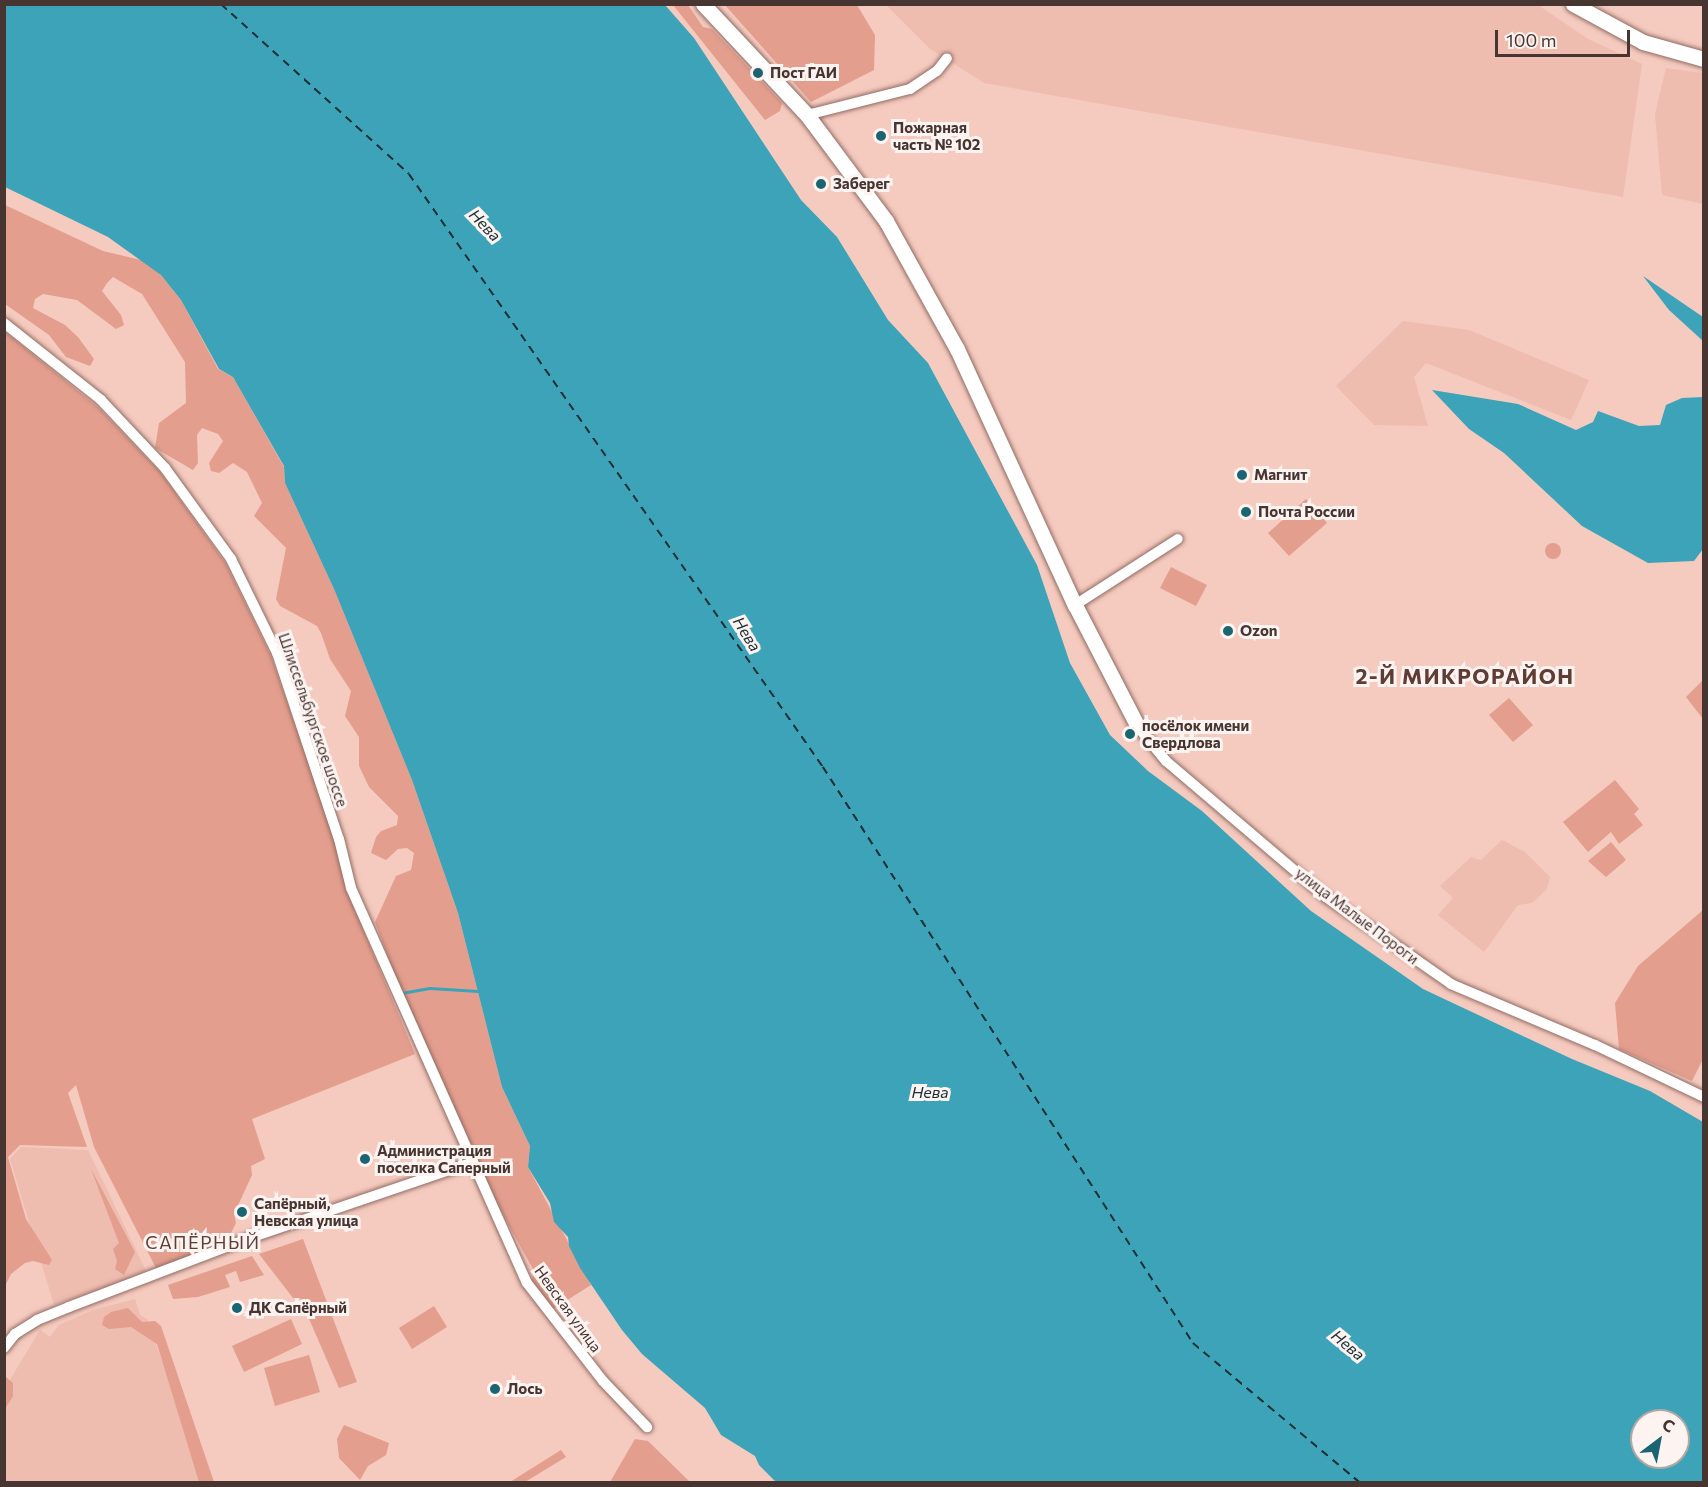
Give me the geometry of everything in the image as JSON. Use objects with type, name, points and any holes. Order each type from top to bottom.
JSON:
[{"type":"street","name":"улица Малые Пороги","points":[[703,4],[807,115],[886,222],[957,349],[1075,605],[1138,727],[1166,761],[1326,897],[1451,984],[1595,1045],[1704,1097]]},
{"type":"street","points":[[1573,4],[1643,42],[1704,59]]},
{"type":"street","points":[[807,115],[910,89],[937,71],[947,58]]},
{"type":"street","name":"Шлиссельбургское шоссе","points":[[4,323],[101,400],[165,468],[231,559],[277,653],[339,839],[351,888],[473,1162]]},
{"type":"street","points":[[1075,605],[1178,539]]},
{"type":"street","points":[[4,1348],[15,1334],[37,1320],[241,1242],[473,1162]]},
{"type":"street","name":"Невская улица","points":[[473,1162],[534,1292],[603,1381],[646,1426]]},
{"type":"street","points":[[4,1328],[15,1334]]},
{"type":"shaded area","points":[[673,5],[688,5],[703,27],[712,29],[782,103],[780,111],[765,120]]},
{"type":"shaded area","points":[[725,5],[857,5],[875,35],[874,70],[811,102]]},
{"type":"shaded area","points":[[886,5],[1538,5],[1588,39],[1642,64],[1623,197],[984,83],[929,48]]},
{"type":"shaded area","points":[[1666,68],[1703,73],[1703,204],[1662,195],[1655,114]]},
{"type":"shaded area","points":[[5,205],[103,251],[145,261],[161,275],[181,300],[218,369],[233,377],[284,467],[285,483],[334,589],[412,780],[458,913],[502,1087],[530,1146],[528,1167],[591,1285],[553,1309],[532,1280],[534,1271],[496,1202],[399,986],[375,922],[396,876],[411,870],[414,853],[407,848],[398,849],[386,860],[371,853],[376,837],[381,831],[397,825],[398,816],[369,787],[359,766],[359,737],[345,716],[351,691],[330,659],[321,633],[317,626],[280,606],[276,599],[286,548],[254,516],[262,503],[247,472],[233,463],[219,473],[211,471],[209,463],[223,441],[218,434],[202,428],[197,435],[198,463],[193,470],[155,448],[159,423],[186,403],[185,362],[142,294],[113,277],[107,283],[102,291],[121,315],[124,325],[116,329],[77,300],[43,294],[35,299],[33,308],[65,325],[78,337],[94,359],[90,366],[66,357],[49,335],[5,304]]},
{"type":"shaded area","points":[[1403,321],[1469,330],[1589,380],[1571,420],[1426,363],[1414,377],[1428,426],[1374,425],[1336,386]]},
{"type":"shaded area","points":[[5,332],[99,408],[161,473],[226,564],[271,656],[335,841],[347,891],[415,1054],[252,1119],[265,1159],[251,1166],[252,1175],[234,1214],[236,1223],[226,1243],[156,1268],[94,1147],[76,1085],[68,1093],[87,1147],[20,1145],[8,1157],[26,1219],[52,1260],[49,1265],[33,1261],[25,1263],[11,1274],[5,1286]]},
{"type":"shaded area","points":[[1306,499],[1327,523],[1289,556],[1268,533]]},
{"type":"shaded area","points":[[1553,543],[1561,551],[1553,559],[1545,551]]},
{"type":"shaded area","points":[[1171,567],[1207,585],[1196,606],[1160,588]]},
{"type":"shaded area","points":[[1703,680],[1703,719],[1686,697]]},
{"type":"shaded area","points":[[1509,698],[1533,725],[1513,742],[1489,715]]},
{"type":"shaded area","points":[[1615,780],[1639,809],[1634,814],[1643,825],[1619,844],[1611,832],[1588,852],[1563,822]]},
{"type":"shaded area","points":[[1502,840],[1525,852],[1550,877],[1547,889],[1532,903],[1518,905],[1484,952],[1438,915],[1453,898],[1440,886],[1471,857],[1481,860]]},
{"type":"shaded area","points":[[1611,842],[1626,860],[1606,877],[1588,861]]},
{"type":"shaded area","points":[[1703,910],[1703,1059],[1692,1081],[1619,1049],[1615,1003],[1638,966]]},
{"type":"shaded area","points":[[21,1147],[88,1150],[147,1273],[54,1305],[10,1159]]},
{"type":"shaded area","points":[[91,1169],[135,1252],[124,1275],[115,1269],[117,1261],[113,1249],[119,1243]]},
{"type":"shaded area","points":[[303,1239],[357,1382],[339,1388],[300,1298],[293,1298],[259,1254]]},
{"type":"shaded area","points":[[252,1256],[264,1275],[240,1282],[236,1271],[225,1275],[230,1287],[198,1297],[173,1299],[168,1285]]},
{"type":"shaded area","points":[[135,1299],[140,1315],[147,1319],[206,1482],[5,1482],[5,1388],[40,1330],[50,1337],[59,1325],[93,1310]]},
{"type":"shaded area","points":[[434,1306],[447,1327],[412,1349],[399,1328]]},
{"type":"shaded area","points":[[128,1308],[142,1322],[155,1321],[161,1326],[214,1482],[199,1482],[157,1344],[131,1327],[109,1329],[102,1325],[104,1317],[111,1312]]},
{"type":"shaded area","points":[[291,1319],[302,1344],[244,1372],[232,1346]]},
{"type":"shaded area","points":[[309,1355],[320,1392],[275,1406],[264,1368]]},
{"type":"shaded area","points":[[6,1377],[13,1383],[13,1396],[5,1409]]},
{"type":"shaded area","points":[[344,1425],[389,1443],[386,1455],[368,1466],[360,1480],[339,1458],[337,1439]]},
{"type":"shaded area","points":[[635,1439],[648,1441],[690,1482],[610,1482]]},
{"type":"shaded area","points":[[561,1450],[566,1457],[525,1482],[510,1482]]},
{"type":"water","name":"Нева","points":[[5,4],[665,5],[694,38],[801,200],[837,237],[888,320],[928,363],[1037,565],[1070,663],[1110,735],[1148,771],[1202,811],[1311,911],[1423,989],[1572,1059],[1650,1091],[1703,1122],[1703,1482],[775,1481],[759,1465],[755,1456],[721,1435],[705,1408],[642,1354],[622,1330],[580,1268],[569,1246],[568,1237],[554,1222],[550,1203],[528,1167],[530,1146],[502,1087],[458,913],[412,780],[334,589],[285,483],[284,466],[233,377],[219,369],[181,300],[161,275],[108,237],[5,187]]},
{"type":"water","points":[[1643,276],[1703,317],[1703,341],[1669,310]]},
{"type":"water","points":[[1432,390],[1518,404],[1576,430],[1593,422],[1598,411],[1639,426],[1660,425],[1666,405],[1682,398],[1703,397],[1703,549],[1694,561],[1648,563],[1582,526],[1504,453],[1469,429]]},
{"type":"waterway","points":[[401,993],[430,988],[478,991]]},
{"type":"ferry route","points":[[221,4],[409,174],[823,767],[1193,1343],[1359,1482]]},
{"type":"place","name":"Пост ГАИ","points":[[758,73]]},
{"type":"place","name":"Пожарная часть № 102","points":[[881,136]]},
{"type":"place","name":"Заберег","points":[[821,184]]},
{"type":"place","name":"Магнит","points":[[1242,475]]},
{"type":"place","name":"Почта России","points":[[1246,512]]},
{"type":"place","name":"Ozon","points":[[1228,631]]},
{"type":"place","name":"посёлок имени Свердлова","points":[[1130,734]]},
{"type":"place","name":"Администрация поселка Саперный","points":[[365,1159]]},
{"type":"place","name":"Сапёрный, Невская улица","points":[[242,1212]]},
{"type":"place","name":"ДК Сапёрный","points":[[237,1308]]},
{"type":"place","name":"Лось","points":[[495,1389]]},
{"type":"district","name":"2-Й МИКРОРАЙОН","points":[[1465,676]]},
{"type":"district","name":"САПЁРНЫЙ","points":[[203,1242]]}]
